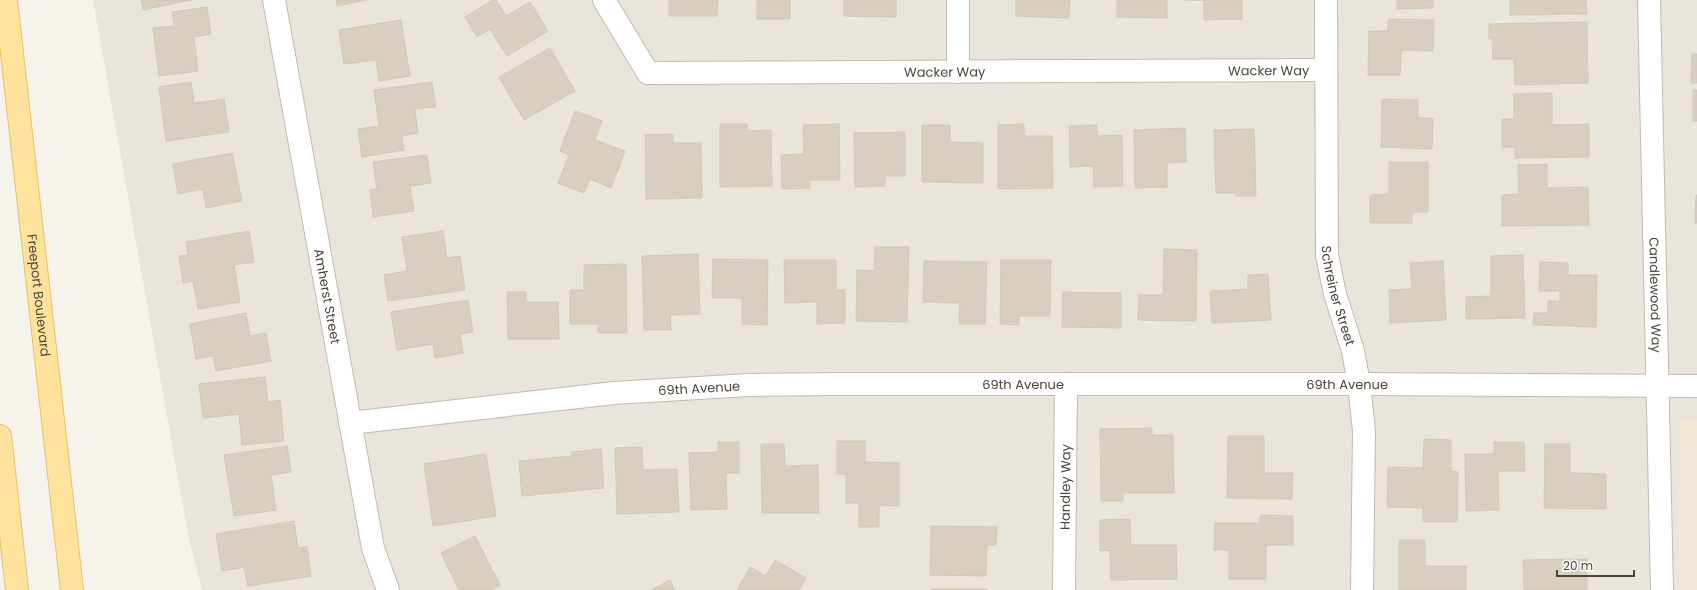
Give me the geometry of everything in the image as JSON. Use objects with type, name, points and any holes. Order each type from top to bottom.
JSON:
[{"type":"main road","name":"Freeport Boulevard","points":[[6,0],[72,590]]},
{"type":"main road","points":[[0,436],[17,590]]},
{"type":"street","name":"Amherst Street","points":[[274,0],[373,548],[388,590]]},
{"type":"street","name":"Wacker Way","points":[[604,0],[648,73],[1326,70]]},
{"type":"street","points":[[958,0],[958,72]]},
{"type":"street","name":"Schreiner Street","points":[[1326,0],[1327,255],[1335,294],[1353,350],[1359,384],[1364,431],[1362,590]]},
{"type":"street","name":"Candlewood Way","points":[[1649,0],[1662,590]]},
{"type":"street","name":"69th Avenue","points":[[350,423],[614,393],[740,386],[838,384],[1359,384],[1697,386]]},
{"type":"street","name":"Handley Way","points":[[1064,590],[1066,384]]},
{"type":"shaded area","points":[[93,0],[1697,0],[1697,422],[1680,422],[1679,590],[202,590],[189,540]]},
{"type":"shaded area","points":[[1680,422],[1697,422],[1697,590],[1679,590]]},
{"type":"building","points":[[141,0],[191,0],[143,10]]},
{"type":"building","points":[[336,0],[366,0],[337,6]]},
{"type":"building","points":[[493,0],[496,0],[506,16],[530,2],[548,31],[507,56],[490,29],[477,37],[465,17]]},
{"type":"building","points":[[669,0],[718,0],[717,16],[669,16]]},
{"type":"building","points":[[757,0],[790,0],[790,19],[757,19]]},
{"type":"building","points":[[844,0],[896,0],[896,17],[844,16]]},
{"type":"building","points":[[1016,0],[1070,0],[1069,18],[1016,16]]},
{"type":"building","points":[[1117,0],[1167,0],[1167,18],[1117,17]]},
{"type":"building","points":[[1204,0],[1242,0],[1242,19],[1204,20]]},
{"type":"building","points":[[1397,0],[1433,0],[1433,8],[1397,9]]},
{"type":"building","points":[[1510,0],[1586,0],[1587,14],[1510,15]]},
{"type":"building","points":[[207,7],[211,34],[194,37],[198,71],[159,76],[153,28],[174,26],[172,12]]},
{"type":"building","points":[[1388,19],[1434,20],[1433,51],[1401,50],[1400,75],[1368,75],[1369,31],[1388,31]]},
{"type":"building","points":[[401,20],[410,76],[379,81],[376,60],[344,64],[339,30]]},
{"type":"building","points":[[1587,22],[1588,83],[1515,85],[1514,59],[1493,59],[1492,38],[1489,39],[1489,24]]},
{"type":"building","points":[[550,48],[575,91],[524,120],[499,77]]},
{"type":"building","points":[[1692,54],[1697,54],[1697,83],[1691,83]]},
{"type":"building","points":[[191,82],[194,103],[224,99],[229,132],[166,141],[159,87]]},
{"type":"building","points":[[432,82],[436,107],[415,109],[418,133],[402,136],[404,150],[362,157],[358,129],[379,126],[374,90]]},
{"type":"building","points":[[1693,90],[1697,90],[1697,121],[1693,121]]},
{"type":"building","points":[[1552,93],[1552,125],[1589,124],[1589,157],[1515,158],[1515,147],[1502,147],[1502,119],[1514,119],[1514,94]]},
{"type":"building","points":[[1382,99],[1418,100],[1418,118],[1433,118],[1432,149],[1381,147]]},
{"type":"building","points":[[575,111],[602,121],[595,140],[625,151],[611,188],[590,179],[584,193],[558,183],[569,155],[560,151]]},
{"type":"building","points":[[720,124],[747,124],[747,131],[771,130],[772,186],[720,187]]},
{"type":"building","points":[[839,124],[840,180],[810,180],[810,188],[782,189],[781,155],[804,154],[803,125]]},
{"type":"building","points":[[1024,124],[1024,136],[1052,136],[1053,188],[998,189],[998,125]]},
{"type":"building","points":[[922,125],[950,125],[950,142],[983,143],[983,183],[922,182]]},
{"type":"building","points":[[1097,125],[1097,136],[1122,135],[1123,186],[1094,187],[1093,166],[1070,167],[1069,126]]},
{"type":"building","points":[[1185,128],[1186,162],[1167,163],[1167,187],[1135,188],[1134,130]]},
{"type":"building","points":[[1254,129],[1256,196],[1236,196],[1236,193],[1216,193],[1214,130]]},
{"type":"building","points":[[905,132],[905,176],[885,176],[885,186],[855,187],[854,133]]},
{"type":"building","points":[[673,134],[673,143],[701,143],[702,198],[646,199],[645,135]]},
{"type":"building","points":[[232,153],[242,201],[206,208],[203,189],[178,194],[173,164]]},
{"type":"building","points":[[427,155],[431,183],[410,186],[414,211],[373,217],[370,190],[377,189],[373,162]]},
{"type":"building","points":[[1389,162],[1428,162],[1428,212],[1412,212],[1412,223],[1370,223],[1370,195],[1389,194]]},
{"type":"building","points":[[1547,164],[1547,188],[1588,187],[1589,225],[1502,226],[1502,195],[1519,194],[1518,165]]},
{"type":"building","points":[[1696,195],[1697,223],[1695,223]]},
{"type":"building","points":[[249,231],[254,262],[234,265],[240,302],[198,309],[193,281],[183,283],[179,256],[188,255],[186,242]]},
{"type":"building","points":[[443,231],[447,258],[460,256],[465,290],[388,301],[384,275],[407,271],[402,237]]},
{"type":"building","points":[[875,247],[909,247],[907,322],[856,321],[857,270],[874,271]]},
{"type":"building","points":[[1164,249],[1197,250],[1196,321],[1138,320],[1139,295],[1163,295]]},
{"type":"building","points":[[698,254],[700,314],[670,315],[671,330],[644,330],[642,256]]},
{"type":"building","points":[[1523,255],[1525,318],[1466,319],[1466,297],[1491,296],[1491,256]]},
{"type":"building","points":[[713,259],[768,260],[767,325],[742,324],[742,298],[712,298]]},
{"type":"building","points":[[784,260],[836,260],[836,290],[845,290],[845,323],[817,324],[817,302],[785,303]]},
{"type":"building","points":[[1001,260],[1051,260],[1050,316],[1019,316],[1019,325],[1000,324]]},
{"type":"building","points":[[924,261],[987,262],[985,324],[959,324],[960,303],[923,302]]},
{"type":"building","points":[[1443,261],[1446,320],[1390,323],[1389,290],[1412,289],[1410,263]]},
{"type":"building","points":[[1540,262],[1568,263],[1568,275],[1597,275],[1596,327],[1533,325],[1534,313],[1548,313],[1548,301],[1560,301],[1560,291],[1539,291]]},
{"type":"building","points":[[626,264],[627,333],[598,333],[598,324],[570,324],[570,290],[584,290],[584,265]]},
{"type":"building","points":[[1268,274],[1271,320],[1212,323],[1210,291],[1248,289],[1248,275]]},
{"type":"building","points":[[507,292],[526,292],[526,302],[558,302],[559,339],[508,339]]},
{"type":"building","points":[[1063,292],[1121,293],[1121,328],[1062,327]]},
{"type":"building","points":[[468,300],[473,332],[460,334],[463,353],[435,358],[433,344],[397,350],[391,312]]},
{"type":"building","points":[[246,313],[250,336],[266,333],[271,361],[216,371],[213,356],[196,359],[190,324]]},
{"type":"building","points":[[265,377],[268,402],[280,400],[284,441],[242,445],[239,414],[203,418],[199,384]]},
{"type":"building","points":[[1152,428],[1152,435],[1173,435],[1174,493],[1123,493],[1123,501],[1101,501],[1100,429]]},
{"type":"building","points":[[1228,436],[1264,436],[1264,473],[1293,473],[1292,499],[1227,498]]},
{"type":"building","points":[[1424,439],[1451,440],[1451,471],[1458,472],[1457,522],[1423,522],[1423,508],[1387,507],[1388,467],[1423,468]]},
{"type":"building","points":[[837,441],[865,441],[865,462],[899,463],[899,506],[879,505],[879,527],[859,527],[859,503],[846,503],[846,474],[837,474]]},
{"type":"building","points":[[718,442],[739,442],[739,473],[726,473],[727,509],[691,510],[689,453],[718,452]]},
{"type":"building","points":[[1494,442],[1524,442],[1525,471],[1498,471],[1499,510],[1466,511],[1465,454],[1494,454]]},
{"type":"building","points":[[761,444],[784,444],[785,466],[818,465],[819,513],[762,513]]},
{"type":"building","points":[[1545,444],[1570,444],[1570,473],[1606,474],[1606,509],[1544,508]]},
{"type":"building","points":[[287,446],[291,472],[271,475],[276,510],[234,516],[224,455]]},
{"type":"building","points":[[642,447],[643,470],[677,469],[679,512],[617,514],[615,448]]},
{"type":"building","points":[[601,449],[604,488],[522,496],[519,461],[572,456],[571,452]]},
{"type":"building","points":[[486,454],[496,516],[433,526],[424,464]]},
{"type":"building","points":[[1260,515],[1293,516],[1293,545],[1266,545],[1266,579],[1229,579],[1229,550],[1214,550],[1215,523],[1260,523]]},
{"type":"building","points":[[1130,519],[1131,545],[1176,545],[1177,579],[1111,580],[1110,550],[1100,551],[1100,520]]},
{"type":"building","points":[[294,521],[298,548],[307,546],[311,576],[248,586],[244,567],[222,571],[216,534]]},
{"type":"building","points":[[931,526],[997,527],[996,545],[987,545],[986,576],[930,575]]},
{"type":"building","points":[[475,536],[500,585],[491,590],[459,590],[441,553]]},
{"type":"building","points":[[1399,540],[1425,540],[1425,566],[1466,566],[1466,590],[1399,590]]},
{"type":"building","points":[[1587,559],[1587,590],[1524,590],[1523,560]]},
{"type":"building","points":[[775,560],[806,578],[799,590],[737,590],[750,567],[766,576]]},
{"type":"building","points":[[670,580],[675,590],[651,590]]},
{"type":"building","points":[[987,589],[987,590],[931,590]]}]
